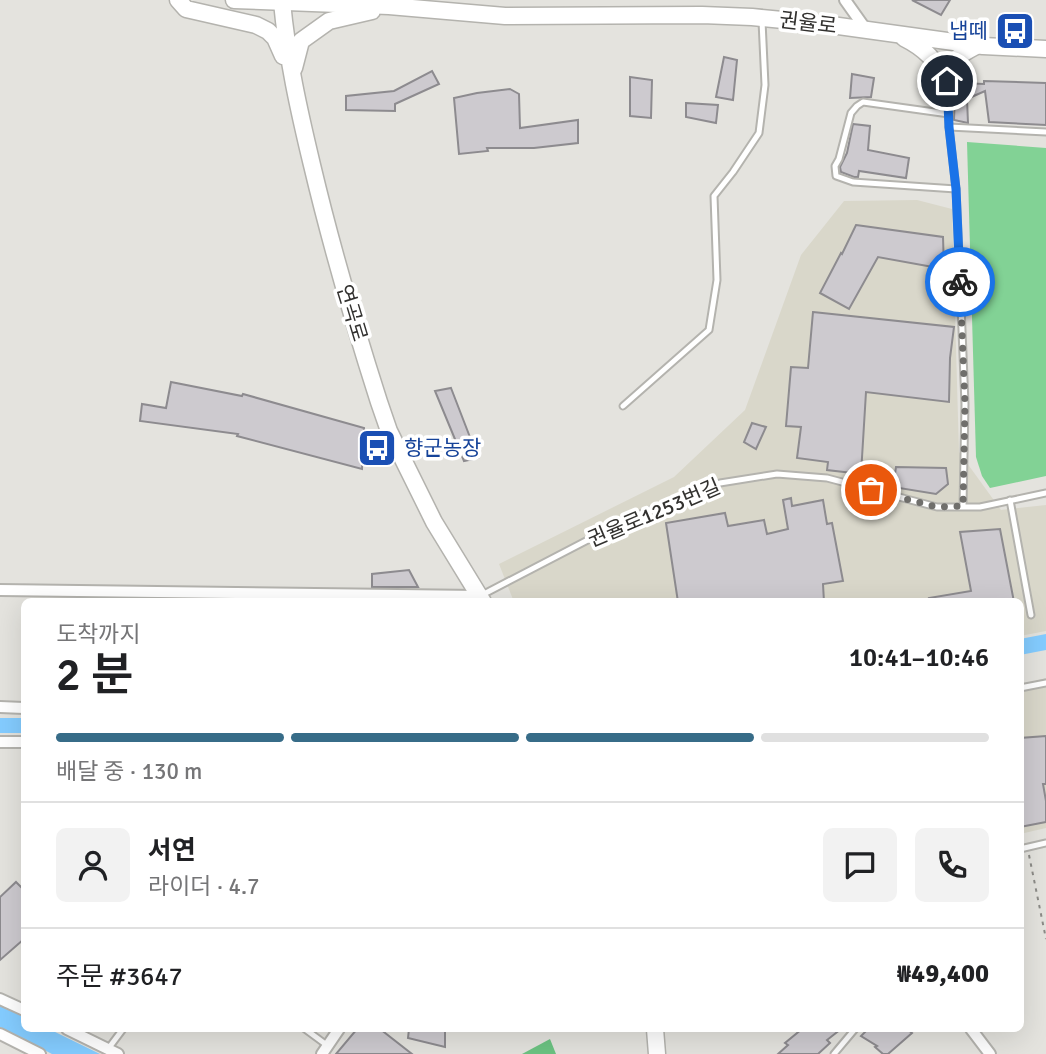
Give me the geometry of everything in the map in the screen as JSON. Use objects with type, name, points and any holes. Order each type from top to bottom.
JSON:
[{"type":"main road","points":[[178,0],[186,9],[239,20],[268,32],[275,38],[293,74]]},
{"type":"main road","name":"권율로","points":[[234,0],[389,6],[505,16],[702,15],[762,18],[978,45],[1046,49]]},
{"type":"main road","name":"연곡로","points":[[282,2],[285,37],[302,125],[324,216],[389,431],[434,522],[480,598]]},
{"type":"main road","points":[[293,74],[300,41],[329,21],[389,6]]},
{"type":"main road","points":[[895,34],[926,52],[937,63],[947,81]]},
{"type":"main road","points":[[947,81],[949,68],[959,55],[978,45]]},
{"type":"main road","points":[[655,1032],[657,1054]]},
{"type":"street","points":[[845,0],[867,31]]},
{"type":"street","points":[[0,590],[428,598]]},
{"type":"street","points":[[0,707],[21,708]]},
{"type":"street","points":[[0,741],[21,742]]},
{"type":"street","points":[[0,999],[21,1009]]},
{"type":"street","points":[[73,1032],[113,1051]]},
{"type":"street","points":[[325,1050],[338,1032]]},
{"type":"street","points":[[973,1032],[990,1054]]},
{"type":"street","points":[[0,1034],[40,1054]]},
{"type":"lane","points":[[623,407],[709,330],[717,280],[714,196],[759,134],[765,85],[762,18]]},
{"type":"lane","points":[[947,81],[956,189],[965,404],[963,506]]},
{"type":"lane","points":[[949,114],[863,103],[856,106],[835,166],[836,176],[853,182],[956,189]]},
{"type":"lane","points":[[949,127],[1046,132]]},
{"type":"lane","name":"권율로1253번길","points":[[483,598],[630,519],[720,483],[777,474],[827,478],[937,507],[980,507],[1046,493]]},
{"type":"lane","points":[[1010,500],[1031,615]]},
{"type":"lane","points":[[1024,687],[1046,683]]},
{"type":"lane","points":[[1024,848],[1046,843]]},
{"type":"lane","points":[[113,1051],[122,1032]]},
{"type":"lane","points":[[308,1032],[325,1050]]},
{"type":"lane","points":[[834,1054],[852,1032]]},
{"type":"path","points":[[1027,847],[1046,939]]},
{"type":"shaded area","points":[[917,200],[952,209],[959,452],[1001,510],[1046,505],[1046,631],[1024,635],[1024,598],[512,598],[499,564],[674,477],[745,410],[801,255],[844,201]]},
{"type":"shaded area","points":[[1046,678],[1046,828],[1024,833],[1024,684]]},
{"type":"green space","points":[[967,142],[1046,148],[1046,476],[990,488],[982,476],[976,457]]},
{"type":"green space","points":[[550,1039],[556,1054],[522,1054]]},
{"type":"water","points":[[1046,634],[1046,650],[1024,654],[1024,638]]},
{"type":"water","points":[[0,718],[21,718],[21,733],[0,733]]},
{"type":"water","points":[[0,1004],[21,1015],[21,1032],[55,1032],[100,1054],[52,1054],[0,1027]]},
{"type":"building","points":[[912,0],[950,0],[941,15]]},
{"type":"building","points":[[724,57],[737,60],[733,100],[716,97]]},
{"type":"building","points":[[432,71],[439,84],[395,104],[395,111],[346,110],[346,96],[394,91]]},
{"type":"building","points":[[852,74],[874,78],[871,97],[850,98]]},
{"type":"building","points":[[630,77],[652,80],[651,118],[630,116]]},
{"type":"building","points":[[984,81],[1046,83],[1046,125],[989,122],[985,91],[967,99],[968,123],[954,120],[955,91],[961,83],[984,84]]},
{"type":"building","points":[[510,89],[519,94],[520,128],[578,120],[578,143],[534,148],[487,148],[488,151],[459,154],[454,98]]},
{"type":"building","points":[[686,103],[718,105],[716,123],[686,117]]},
{"type":"building","points":[[853,124],[870,126],[868,150],[909,158],[906,178],[859,171],[858,177],[854,177],[841,172],[840,167],[847,153]]},
{"type":"building","points":[[856,225],[943,237],[944,269],[878,257],[849,309],[820,293]]},
{"type":"building","points":[[813,312],[954,327],[949,402],[866,392],[861,474],[827,470],[828,462],[797,458],[801,427],[786,426],[791,367],[808,368]]},
{"type":"building","points":[[171,382],[242,396],[243,394],[364,428],[362,469],[237,436],[238,434],[140,421],[142,404],[166,408]]},
{"type":"building","points":[[451,388],[478,458],[464,461],[435,391]]},
{"type":"building","points":[[752,423],[766,427],[756,449],[744,442]]},
{"type":"building","points":[[896,467],[946,468],[948,484],[936,494],[893,487]]},
{"type":"building","points":[[791,498],[792,506],[823,500],[827,524],[832,523],[843,581],[823,584],[824,598],[677,598],[666,523],[725,513],[728,526],[764,520],[767,534],[788,529],[783,500]]},
{"type":"building","points":[[1000,529],[1013,598],[929,598],[971,591],[960,532]]},
{"type":"building","points":[[409,570],[418,587],[372,587],[372,574]]},
{"type":"building","points":[[1046,736],[1046,784],[1043,784],[1046,822],[1024,826],[1024,738]]},
{"type":"building","points":[[16,882],[21,887],[21,942],[0,960],[0,897]]},
{"type":"building","points":[[354,1032],[384,1032],[412,1054],[336,1054]]},
{"type":"building","points":[[409,1032],[445,1032],[445,1047],[408,1038]]},
{"type":"building","points":[[798,1032],[837,1032],[827,1040],[830,1043],[818,1054],[778,1054],[788,1045],[785,1043]]},
{"type":"building","points":[[865,1032],[912,1033],[888,1054],[883,1054],[875,1047],[877,1046],[861,1036]]},
{"type":"way so far","points":[[871,490],[937,507],[963,506],[965,404],[960,282]]},
{"type":"place","name":"냅떼","points":[[1015,31]]},
{"type":"place","name":"향군농장","points":[[377,448]]},
{"type":"route","points":[[947,81],[960,282]]}]
